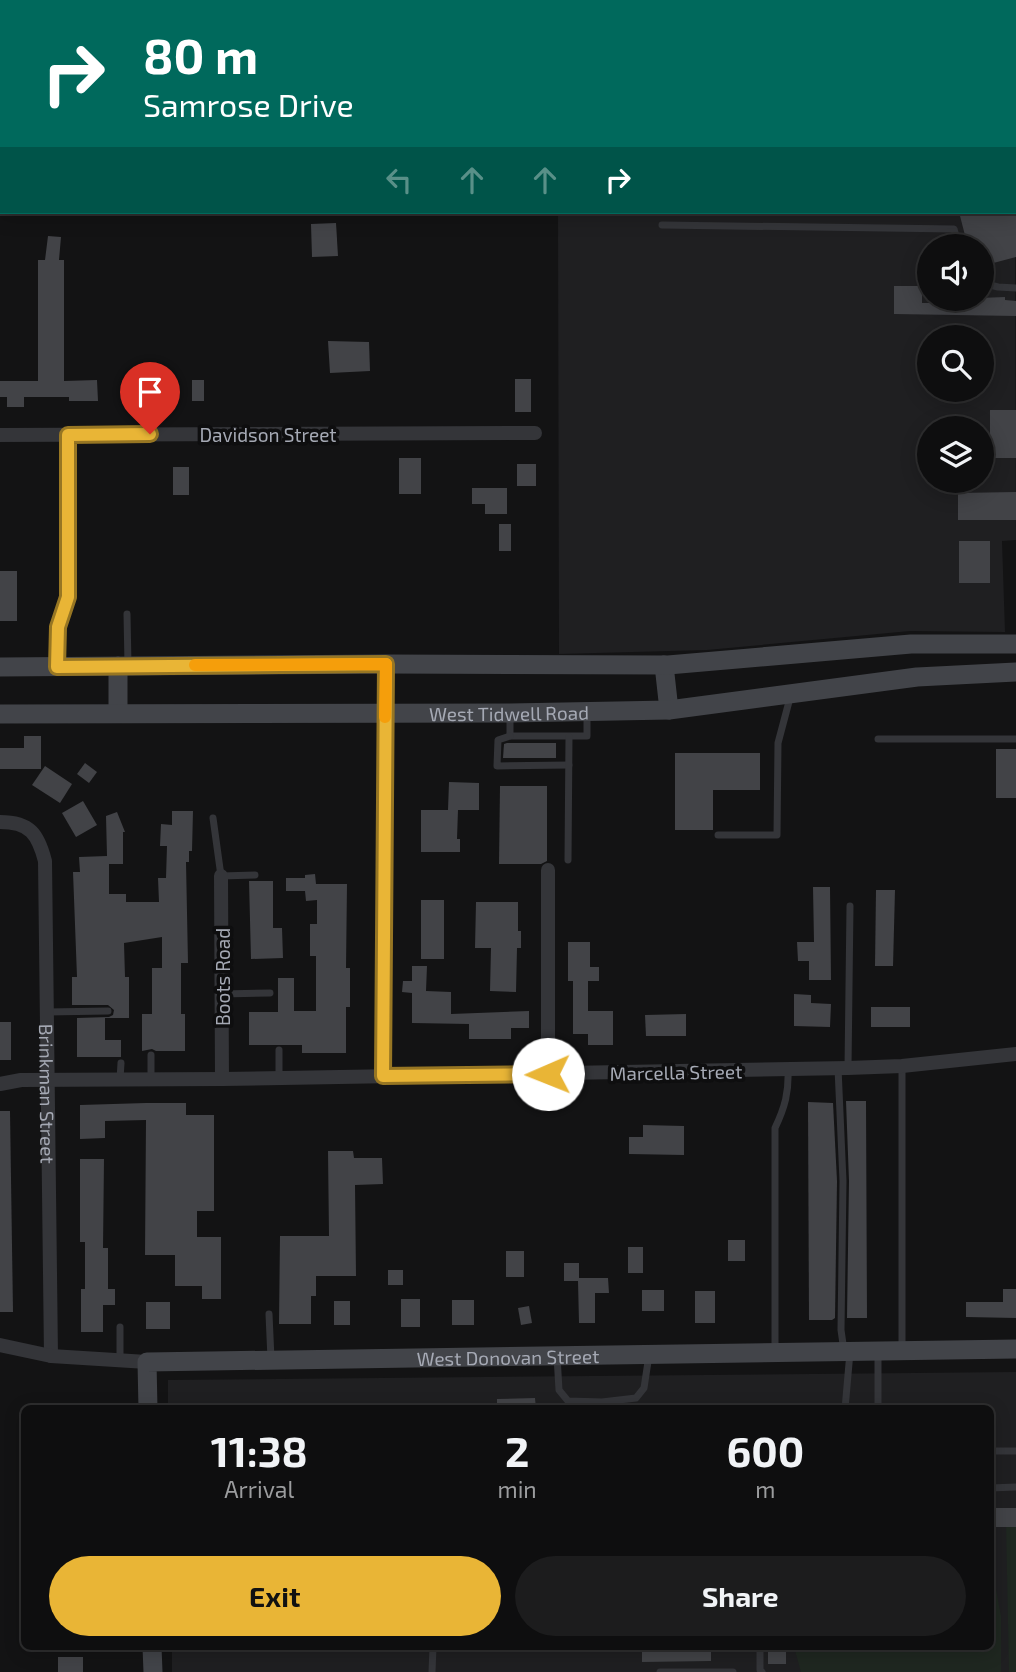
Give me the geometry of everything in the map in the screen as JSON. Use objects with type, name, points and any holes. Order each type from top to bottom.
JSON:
[{"type":"main road","points":[[0,667],[664,665],[911,644],[1016,644]]},
{"type":"main road","points":[[911,644],[917,677]]},
{"type":"main road","points":[[664,665],[669,710]]},
{"type":"main road","points":[[118,713],[123,666]]},
{"type":"main road","name":"West Tidwell Road","points":[[0,714],[669,710],[917,677],[1016,672]]},
{"type":"main road","name":"West Donovan Street","points":[[147,1362],[1016,1349]]},
{"type":"main road","points":[[147,1362],[148,1405]]},
{"type":"main road","points":[[152,1650],[153,1672]]},
{"type":"street","name":"Davidson Street","points":[[0,435],[535,433]]},
{"type":"street","points":[[57,667],[58,627],[68,597],[68,435]]},
{"type":"street","points":[[383,1076],[386,664]]},
{"type":"street","name":"Brinkman Street","points":[[0,821],[22,824],[34,833],[41,844],[45,861],[51,1356]]},
{"type":"street","points":[[548,870],[548,1074]]},
{"type":"street","name":"Boots Road","points":[[221,876],[222,1079]]},
{"type":"street","name":"Marcella Street","points":[[0,1084],[20,1080],[843,1068],[902,1066],[1016,1054]]},
{"type":"street","name":"West Donovan Street","points":[[0,1345],[51,1356],[147,1362]]},
{"type":"lane","points":[[662,225],[954,229],[955,234]]},
{"type":"lane","points":[[994,287],[1016,288]]},
{"type":"lane","points":[[123,666],[127,614]]},
{"type":"lane","points":[[718,835],[777,835],[778,743],[792,694]]},
{"type":"lane","points":[[569,765],[497,766],[498,740],[510,736],[587,736],[587,712]]},
{"type":"lane","points":[[510,713],[510,736]]},
{"type":"lane","points":[[568,860],[569,737]]},
{"type":"lane","points":[[878,739],[1016,739]]},
{"type":"lane","points":[[213,818],[221,876],[255,875]]},
{"type":"lane","points":[[845,1405],[847,1351],[841,1330],[843,1068],[850,906]]},
{"type":"lane","points":[[222,994],[270,993]]},
{"type":"lane","points":[[47,1012],[108,1011]]},
{"type":"lane","points":[[279,1050],[279,1078]]},
{"type":"lane","points":[[152,1055],[152,1079]]},
{"type":"lane","points":[[120,1079],[121,1063]]},
{"type":"lane","points":[[902,1066],[902,1350]]},
{"type":"lane","points":[[775,1352],[775,1128],[789,1091],[788,1069]]},
{"type":"lane","points":[[270,1314],[271,1359]]},
{"type":"lane","points":[[120,1327],[120,1361]]},
{"type":"lane","points":[[878,1351],[878,1405]]},
{"type":"lane","points":[[557,1355],[559,1390],[568,1401],[602,1402],[636,1398],[644,1388],[649,1354]]},
{"type":"lane","points":[[994,1451],[1016,1451]]},
{"type":"lane","points":[[994,1488],[1016,1487]]},
{"type":"lane","points":[[432,1672],[433,1650]]},
{"type":"lane","points":[[760,1650],[762,1672]]},
{"type":"lane","points":[[660,1672],[733,1672]]},
{"type":"shaded area","points":[[558,214],[1015,214],[1016,540],[1002,541],[1005,632],[910,631],[707,650],[559,654]]},
{"type":"shaded area","points":[[1016,1372],[1016,1672],[172,1672],[172,1650],[994,1650],[994,1405],[168,1405],[168,1380]]},
{"type":"shaded area","points":[[1006,1525],[1016,1525],[1016,1672],[1009,1672]]},
{"type":"shaded area","points":[[994,1579],[1001,1616],[1001,1672],[801,1672],[795,1650],[994,1650]]},
{"type":"building","points":[[960,214],[1016,214],[1016,257],[994,263],[994,234],[965,234]]},
{"type":"building","points":[[336,223],[338,256],[312,257],[311,224]]},
{"type":"building","points":[[48,236],[61,237],[59,260],[64,260],[64,381],[97,380],[98,401],[69,401],[69,397],[24,397],[24,407],[7,407],[7,397],[0,397],[0,381],[38,381],[38,260],[45,260]]},
{"type":"building","points":[[894,286],[917,286],[917,311],[994,311],[994,297],[1005,297],[1005,300],[1016,301],[1016,316],[894,314]]},
{"type":"building","points":[[328,341],[369,342],[370,371],[330,373]]},
{"type":"building","points":[[515,379],[531,379],[531,412],[515,412]]},
{"type":"building","points":[[192,380],[204,380],[204,401],[192,401]]},
{"type":"building","points":[[990,410],[1016,410],[1016,458],[994,458],[994,416],[990,416]]},
{"type":"building","points":[[399,458],[421,458],[421,494],[399,494]]},
{"type":"building","points":[[517,464],[536,464],[536,486],[517,486]]},
{"type":"building","points":[[173,467],[189,467],[189,495],[173,495]]},
{"type":"building","points":[[472,488],[507,488],[507,514],[485,514],[485,504],[472,504]]},
{"type":"building","points":[[1016,492],[1016,520],[958,520],[958,493]]},
{"type":"building","points":[[499,524],[511,524],[511,551],[499,551]]},
{"type":"building","points":[[959,541],[990,541],[990,583],[959,583]]},
{"type":"building","points":[[0,571],[17,571],[17,621],[0,621]]},
{"type":"building","points":[[24,736],[41,736],[41,769],[0,769],[0,748],[24,748]]},
{"type":"building","points":[[556,743],[556,758],[503,758],[504,744]]},
{"type":"building","points":[[996,749],[1016,749],[1016,798],[996,798]]},
{"type":"building","points":[[675,753],[760,753],[760,790],[713,790],[713,830],[675,830]]},
{"type":"building","points":[[85,763],[97,772],[89,783],[77,774]]},
{"type":"building","points":[[45,766],[72,784],[60,803],[32,785]]},
{"type":"building","points":[[449,782],[479,783],[479,810],[458,810],[457,839],[460,839],[460,852],[421,852],[421,810],[448,810]]},
{"type":"building","points":[[500,786],[547,786],[547,861],[541,864],[499,864]]},
{"type":"building","points":[[83,801],[97,825],[76,837],[62,813]]},
{"type":"building","points":[[172,811],[193,811],[192,851],[189,851],[189,862],[186,862],[188,963],[181,963],[181,1014],[185,1014],[185,1051],[142,1051],[142,1014],[152,1014],[152,968],[162,968],[162,937],[124,943],[125,977],[129,977],[129,1018],[105,1018],[105,1040],[121,1040],[121,1057],[77,1057],[77,1018],[109,1017],[114,1010],[108,1005],[72,1005],[72,977],[77,977],[73,872],[80,872],[79,857],[107,856],[106,816],[117,812],[125,832],[123,864],[109,864],[109,894],[126,894],[126,902],[159,902],[158,878],[166,878],[167,846],[160,846],[161,824],[172,825]]},
{"type":"building","points":[[315,874],[316,884],[347,884],[346,968],[350,968],[350,1007],[346,1007],[346,1053],[302,1053],[302,1045],[249,1045],[249,1012],[278,1012],[278,978],[294,978],[294,1011],[316,1011],[316,956],[310,956],[310,924],[317,924],[317,900],[306,901],[305,891],[286,891],[286,878],[305,878],[305,875]]},
{"type":"building","points":[[249,881],[273,881],[273,928],[282,928],[283,958],[251,959]]},
{"type":"building","points":[[813,887],[830,887],[831,980],[809,980],[809,961],[798,961],[797,942],[814,942]]},
{"type":"building","points":[[876,890],[895,890],[893,966],[875,966]]},
{"type":"building","points":[[421,900],[444,900],[444,959],[421,959]]},
{"type":"building","points":[[476,902],[518,902],[521,948],[517,948],[516,992],[490,991],[491,948],[475,948]]},
{"type":"building","points":[[568,942],[590,942],[590,967],[599,967],[599,981],[588,981],[588,1011],[613,1011],[613,1045],[588,1045],[588,1034],[573,1034],[573,981],[568,981]]},
{"type":"building","points":[[412,966],[427,966],[426,991],[451,992],[451,1014],[529,1011],[529,1028],[511,1028],[511,1039],[469,1039],[469,1024],[412,1023],[412,993],[402,992],[403,981],[412,981]]},
{"type":"building","points":[[794,994],[811,995],[811,1003],[831,1004],[830,1027],[794,1026]]},
{"type":"building","points":[[871,1007],[910,1007],[910,1027],[871,1027]]},
{"type":"building","points":[[686,1014],[686,1036],[646,1036],[645,1015]]},
{"type":"building","points":[[0,1022],[11,1022],[11,1060],[0,1060]]},
{"type":"building","points":[[846,1101],[866,1101],[867,1318],[847,1318],[849,1181]]},
{"type":"building","points":[[808,1102],[833,1103],[837,1181],[835,1318],[832,1320],[809,1320]]},
{"type":"building","points":[[186,1103],[186,1115],[214,1115],[214,1211],[197,1211],[197,1237],[221,1237],[221,1299],[202,1299],[202,1286],[175,1286],[175,1255],[145,1255],[146,1120],[105,1121],[105,1138],[80,1139],[80,1105]]},
{"type":"building","points":[[0,1111],[10,1111],[13,1312],[0,1312]]},
{"type":"building","points":[[643,1125],[684,1126],[684,1155],[629,1154],[629,1137],[643,1137]]},
{"type":"building","points":[[328,1151],[353,1151],[354,1158],[382,1158],[383,1184],[355,1185],[356,1276],[316,1276],[316,1296],[311,1296],[311,1324],[279,1324],[280,1236],[329,1236]]},
{"type":"building","points":[[80,1159],[104,1159],[103,1248],[108,1248],[108,1289],[115,1289],[115,1305],[103,1305],[103,1332],[81,1332],[85,1242],[80,1242]]},
{"type":"building","points":[[728,1240],[745,1240],[745,1261],[728,1261]]},
{"type":"building","points":[[628,1247],[643,1247],[643,1273],[628,1273]]},
{"type":"building","points":[[506,1251],[524,1251],[524,1277],[506,1277]]},
{"type":"building","points":[[564,1263],[579,1263],[579,1278],[608,1278],[609,1293],[595,1293],[595,1323],[579,1323],[578,1281],[564,1281]]},
{"type":"building","points":[[388,1270],[403,1270],[403,1285],[388,1285]]},
{"type":"building","points":[[1003,1289],[1016,1289],[1016,1318],[966,1317],[966,1302],[1003,1302]]},
{"type":"building","points":[[642,1290],[664,1290],[664,1311],[642,1311]]},
{"type":"building","points":[[695,1291],[715,1291],[715,1323],[695,1323]]},
{"type":"building","points":[[401,1299],[420,1299],[420,1327],[401,1327]]},
{"type":"building","points":[[452,1300],[474,1300],[474,1325],[452,1325]]},
{"type":"building","points":[[334,1301],[350,1301],[350,1325],[334,1325]]},
{"type":"building","points":[[146,1302],[170,1302],[170,1329],[146,1329]]},
{"type":"building","points":[[529,1306],[532,1323],[521,1325],[518,1308]]},
{"type":"building","points":[[535,1398],[536,1405],[497,1405],[497,1399]]},
{"type":"building","points":[[994,1508],[1016,1508],[1016,1527],[994,1527]]},
{"type":"building","points":[[642,1650],[711,1650],[711,1661],[642,1662]]},
{"type":"building","points":[[768,1650],[786,1650],[786,1664],[768,1664]]},
{"type":"building","points":[[58,1657],[83,1657],[83,1672],[58,1672]]},
{"type":"slow traffic","points":[[195,665],[386,664],[385,717]]},
{"type":"route","points":[[150,434],[68,435],[68,597],[58,627],[57,667],[386,664],[383,1076],[548,1074]]}]
